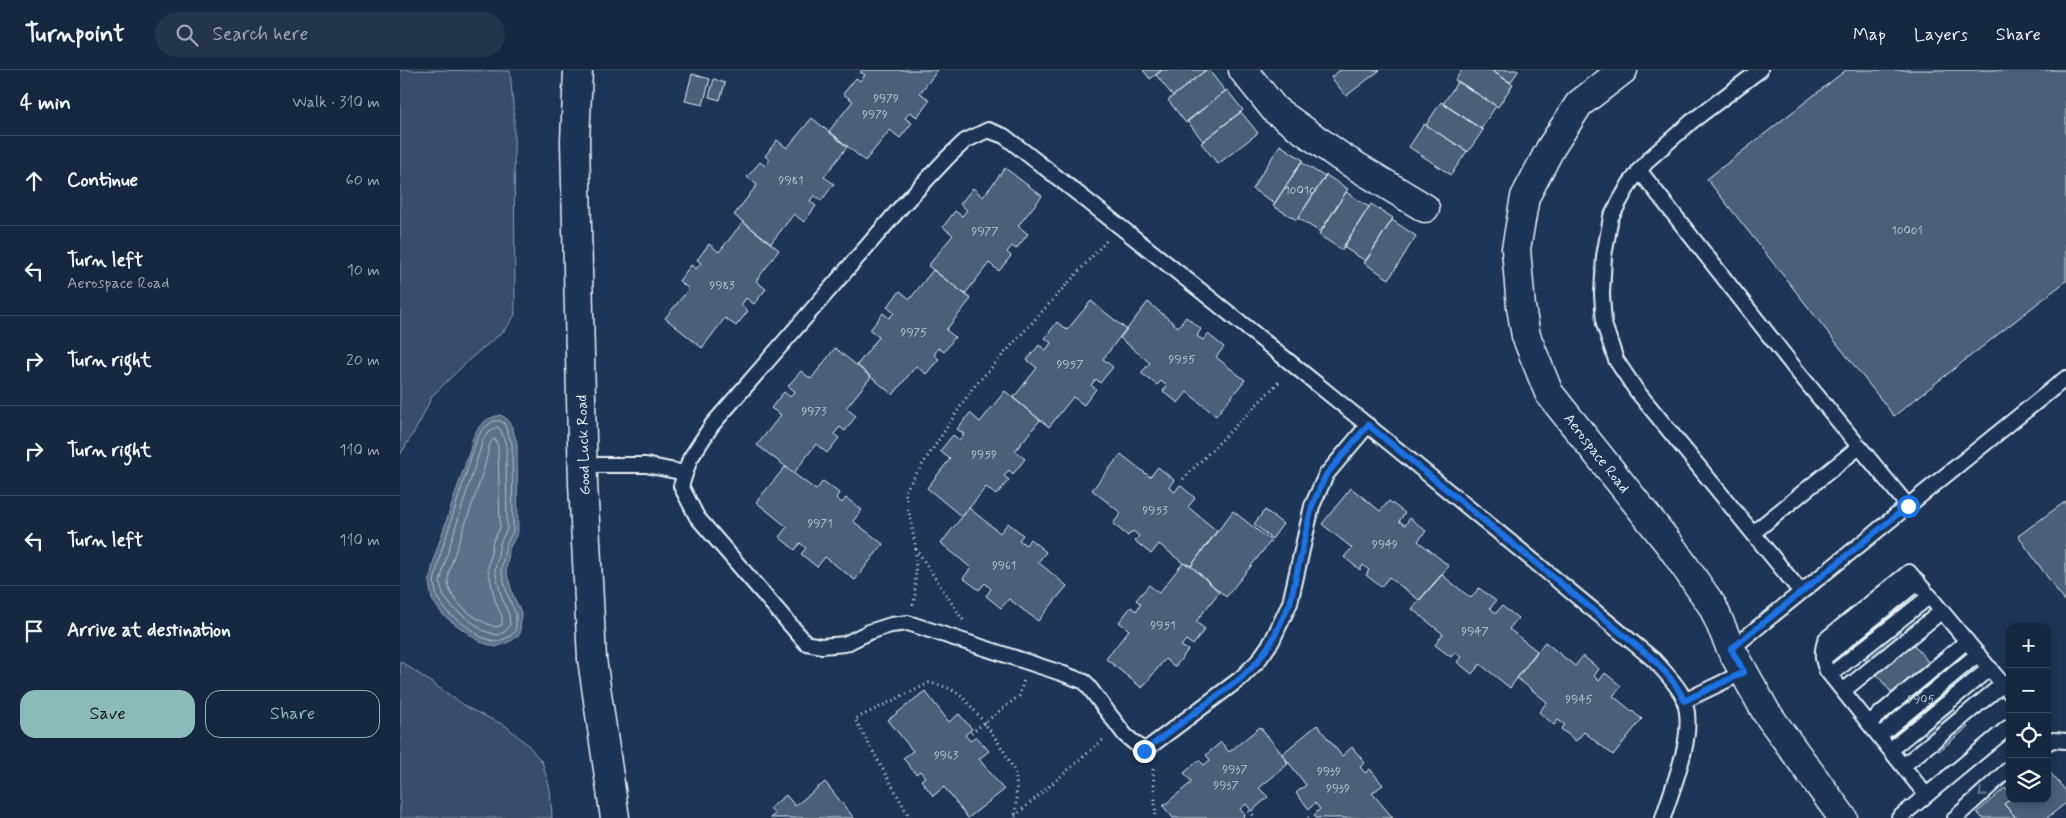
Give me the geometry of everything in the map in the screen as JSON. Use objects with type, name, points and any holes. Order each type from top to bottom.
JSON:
[{"type":"street","name":"Good Luck Road","points":[[578,70],[574,141],[583,465],[592,659],[615,818]]},
{"type":"street","points":[[1243,70],[1276,110],[1341,157],[1425,208]]},
{"type":"street","name":"Aerospace Road","points":[[1623,70],[1579,104],[1550,149],[1525,197],[1516,250],[1521,307],[1526,336],[1549,392],[1670,545],[1713,607],[1737,661],[1766,712],[1843,818]]},
{"type":"lane","points":[[1760,70],[1684,128],[1649,159],[1630,183],[1611,217],[1604,256],[1602,294],[1604,324],[1616,360],[1636,390],[1801,592]]},
{"type":"lane","points":[[1368,425],[1326,475],[1312,506],[1290,603],[1272,641],[1258,661],[1241,678],[1144,751],[1125,735],[1085,682],[908,623],[891,625],[869,632],[845,644],[821,646],[806,643],[697,517],[681,486],[690,460],[712,425],[902,206],[965,141],[976,134],[988,130],[1004,136],[1120,225],[1368,425],[1654,660],[1682,694],[1687,717],[1685,746],[1663,818]]},
{"type":"lane","points":[[1639,170],[1797,371],[1908,506]]},
{"type":"lane","points":[[1684,701],[1737,661],[1801,592],[2066,378]]},
{"type":"lane","points":[[1753,534],[1859,447]]},
{"type":"lane","points":[[583,465],[646,465],[685,473]]},
{"type":"lane","points":[[1903,766],[2006,688],[1909,572],[1826,639],[1822,647],[1822,659],[1830,676],[1926,796]]},
{"type":"lane","points":[[1830,676],[1930,596]]},
{"type":"lane","points":[[1843,691],[1942,610]]},
{"type":"lane","points":[[1868,723],[1967,641]]},
{"type":"lane","points":[[1879,736],[1978,654]]},
{"type":"lane","points":[[1890,750],[1990,668]]},
{"type":"lane","points":[[1899,818],[2006,729]]},
{"type":"lane","points":[[2051,741],[2066,741]]},
{"type":"lane","points":[[1955,818],[2006,772]]},
{"type":"path","points":[[908,623],[915,597],[916,549],[905,491],[972,389],[1120,225]]},
{"type":"path","points":[[1183,478],[1295,366]]},
{"type":"path","points":[[916,549],[982,647]]},
{"type":"path","points":[[971,733],[1018,696],[1029,663]]},
{"type":"path","points":[[910,818],[855,719],[929,683],[942,685],[960,695],[983,722],[1008,759],[1016,778],[1015,817]]},
{"type":"path","points":[[1015,817],[1119,727]]},
{"type":"path","points":[[1152,746],[1156,818]]},
{"type":"path","points":[[1249,811],[1256,818]]},
{"type":"path","points":[[1308,818],[1312,814]]},
{"type":"shaded area","points":[[400,70],[510,71],[514,115],[515,315],[504,331],[471,358],[432,396],[420,422],[400,455]]},
{"type":"shaded area","points":[[400,661],[470,709],[506,726],[528,745],[542,762],[550,789],[552,818],[400,818]]},
{"type":"water","points":[[501,415],[507,419],[512,427],[517,443],[518,532],[510,547],[506,570],[513,595],[521,612],[520,634],[511,641],[496,647],[480,642],[444,616],[432,600],[429,582],[435,555],[473,437],[479,427],[488,419]]},
{"type":"building","points":[[862,70],[938,70],[920,93],[930,100],[917,117],[910,112],[905,118],[912,123],[900,138],[890,130],[865,161],[829,131],[853,101],[843,94],[856,78],[860,81],[865,75],[860,72]]},
{"type":"building","points":[[1143,70],[1162,70],[1150,79]]},
{"type":"building","points":[[1162,70],[1206,70],[1173,96],[1156,75]]},
{"type":"building","points":[[1206,70],[1209,70],[1225,91],[1186,123],[1168,100]]},
{"type":"building","points":[[1340,70],[1380,70],[1346,96],[1331,77]]},
{"type":"building","points":[[1462,70],[1491,70],[1513,84],[1498,107],[1455,80]]},
{"type":"building","points":[[1491,70],[1519,70],[1510,83]]},
{"type":"building","points":[[1846,70],[2066,70],[2066,281],[1894,416],[1707,179]]},
{"type":"building","points":[[692,74],[710,79],[703,105],[685,101]]},
{"type":"building","points":[[714,79],[725,83],[720,100],[709,97]]},
{"type":"building","points":[[1458,81],[1496,106],[1481,129],[1443,104]]},
{"type":"building","points":[[1227,90],[1243,110],[1203,141],[1187,121]]},
{"type":"building","points":[[1441,102],[1483,130],[1468,152],[1426,125]]},
{"type":"building","points":[[1241,112],[1258,133],[1218,164],[1201,143]]},
{"type":"building","points":[[812,118],[847,147],[824,177],[834,184],[821,201],[814,195],[810,201],[816,206],[804,222],[794,214],[771,243],[734,215],[757,185],[747,177],[760,162],[765,166],[770,160],[765,156],[777,140],[787,148]]},
{"type":"building","points":[[1424,124],[1467,151],[1451,175],[1409,147]]},
{"type":"building","points":[[1280,145],[1303,160],[1275,203],[1252,189]]},
{"type":"building","points":[[1301,162],[1325,177],[1297,220],[1273,206]]},
{"type":"building","points":[[1005,168],[1042,196],[1018,226],[1028,234],[1016,249],[1012,246],[1007,252],[1011,256],[999,271],[989,263],[965,294],[928,266],[953,235],[943,227],[955,211],[962,216],[967,210],[960,204],[973,188],[983,197]]},
{"type":"building","points":[[1326,175],[1348,189],[1320,232],[1298,218]]},
{"type":"building","points":[[1346,192],[1369,207],[1342,250],[1319,235]]},
{"type":"building","points":[[1371,204],[1393,218],[1366,261],[1343,247]]},
{"type":"building","points":[[1392,220],[1416,236],[1389,279],[1364,263]]},
{"type":"building","points":[[743,222],[779,250],[756,281],[766,289],[754,304],[746,298],[741,305],[748,311],[736,326],[725,318],[702,348],[665,318],[689,289],[679,281],[691,265],[696,269],[701,263],[697,260],[709,244],[719,252]]},
{"type":"building","points":[[933,270],[971,299],[946,330],[955,337],[944,352],[938,348],[934,355],[939,359],[926,374],[916,366],[893,395],[857,365],[879,337],[870,330],[883,313],[889,318],[894,313],[887,307],[900,291],[910,299]]},
{"type":"building","points":[[1091,301],[1126,329],[1103,359],[1113,367],[1100,383],[1096,379],[1091,385],[1096,389],[1084,405],[1073,397],[1049,427],[1013,398],[1037,368],[1027,360],[1039,345],[1046,350],[1051,343],[1045,338],[1057,322],[1067,330]]},
{"type":"building","points":[[1148,302],[1178,327],[1186,317],[1201,329],[1197,336],[1203,340],[1208,334],[1224,347],[1216,357],[1245,380],[1216,416],[1187,392],[1178,403],[1163,391],[1167,386],[1161,381],[1157,385],[1141,373],[1150,363],[1120,338]]},
{"type":"building","points":[[835,348],[871,377],[846,408],[856,416],[845,431],[840,427],[834,434],[839,438],[827,453],[816,444],[794,473],[757,445],[781,415],[771,408],[784,392],[790,397],[795,391],[788,386],[801,371],[811,379]]},
{"type":"building","points":[[1005,391],[1040,420],[1015,451],[1025,459],[1013,474],[1009,470],[1004,476],[1009,480],[996,495],[986,487],[962,517],[927,488],[950,459],[940,451],[953,435],[959,440],[964,434],[957,429],[970,413],[980,422]]},
{"type":"building","points":[[1121,454],[1150,477],[1158,467],[1174,480],[1169,487],[1175,492],[1180,485],[1195,498],[1188,507],[1217,531],[1191,566],[1183,563],[1159,544],[1151,554],[1135,541],[1139,536],[1133,531],[1128,536],[1113,524],[1121,513],[1092,490]]},
{"type":"building","points":[[785,467],[816,490],[823,481],[839,493],[836,498],[842,503],[846,498],[862,510],[853,521],[883,544],[855,580],[825,557],[817,567],[801,554],[806,548],[800,543],[795,550],[779,537],[787,527],[756,502]]},
{"type":"building","points":[[1351,488],[1380,511],[1389,501],[1405,513],[1399,521],[1405,525],[1410,518],[1426,531],[1418,541],[1449,566],[1419,600],[1389,577],[1381,587],[1366,575],[1369,570],[1363,565],[1360,570],[1344,557],[1352,548],[1322,524]]},
{"type":"building","points":[[2066,501],[2066,603],[2018,536]]},
{"type":"building","points":[[969,508],[1000,533],[1008,523],[1023,535],[1019,540],[1026,545],[1030,539],[1046,552],[1038,562],[1067,586],[1038,621],[1009,599],[1001,608],[986,596],[991,589],[985,583],[979,590],[963,578],[971,568],[941,543]]},
{"type":"building","points":[[1265,510],[1283,524],[1272,539],[1254,524]]},
{"type":"building","points":[[1233,511],[1271,541],[1226,597],[1191,566]]},
{"type":"building","points":[[1183,563],[1191,566],[1219,592],[1196,622],[1205,629],[1193,645],[1186,640],[1181,646],[1188,650],[1175,667],[1165,659],[1142,688],[1106,659],[1129,630],[1119,622],[1131,607],[1136,611],[1141,604],[1136,600],[1149,585],[1159,593]]},
{"type":"building","points":[[1442,575],[1471,598],[1479,588],[1496,601],[1490,608],[1496,613],[1502,606],[1518,618],[1509,629],[1537,651],[1510,688],[1480,664],[1472,674],[1457,662],[1461,657],[1455,652],[1451,657],[1435,645],[1443,634],[1412,609]]},
{"type":"building","points":[[1876,602],[1912,646],[1914,645],[1930,664],[1921,671],[1968,727],[1939,751],[1841,631]]},
{"type":"building","points":[[1545,642],[1575,666],[1583,656],[1599,669],[1594,676],[1599,681],[1605,673],[1621,686],[1613,696],[1642,719],[1613,755],[1584,732],[1576,741],[1561,729],[1565,725],[1558,720],[1554,725],[1539,712],[1547,702],[1517,678]]},
{"type":"building","points":[[925,691],[949,722],[959,714],[972,729],[965,735],[970,741],[976,736],[989,751],[979,759],[1004,790],[968,818],[944,787],[933,796],[921,780],[925,777],[920,771],[916,774],[903,758],[913,751],[888,720]]},
{"type":"building","points":[[1317,725],[1342,756],[1352,747],[1365,763],[1360,767],[1365,773],[1370,769],[1383,785],[1372,793],[1393,818],[1316,818],[1314,815],[1320,809],[1315,803],[1309,809],[1296,793],[1306,785],[1282,754]]},
{"type":"building","points":[[1260,727],[1288,764],[1259,788],[1268,797],[1252,811],[1246,804],[1240,809],[1245,815],[1242,818],[1173,818],[1163,806],[1192,782],[1184,773],[1199,760],[1204,765],[1210,760],[1206,755],[1221,742],[1229,752]]},
{"type":"building","points":[[2051,774],[2066,791],[2066,803],[2047,818],[2016,818],[2004,804],[2006,802],[2051,803]]},
{"type":"building","points":[[825,782],[854,818],[770,818],[775,814],[770,808],[786,795],[795,806]]},
{"type":"building","points":[[2005,788],[2006,802],[2004,804],[2016,818],[1982,818],[1977,812]]},
{"type":"route","points":[[1144,751],[1241,678],[1258,661],[1272,641],[1290,603],[1312,506],[1326,475],[1368,425],[1654,660],[1682,694],[1684,701],[1744,672],[1731,649],[1908,506]]}]
